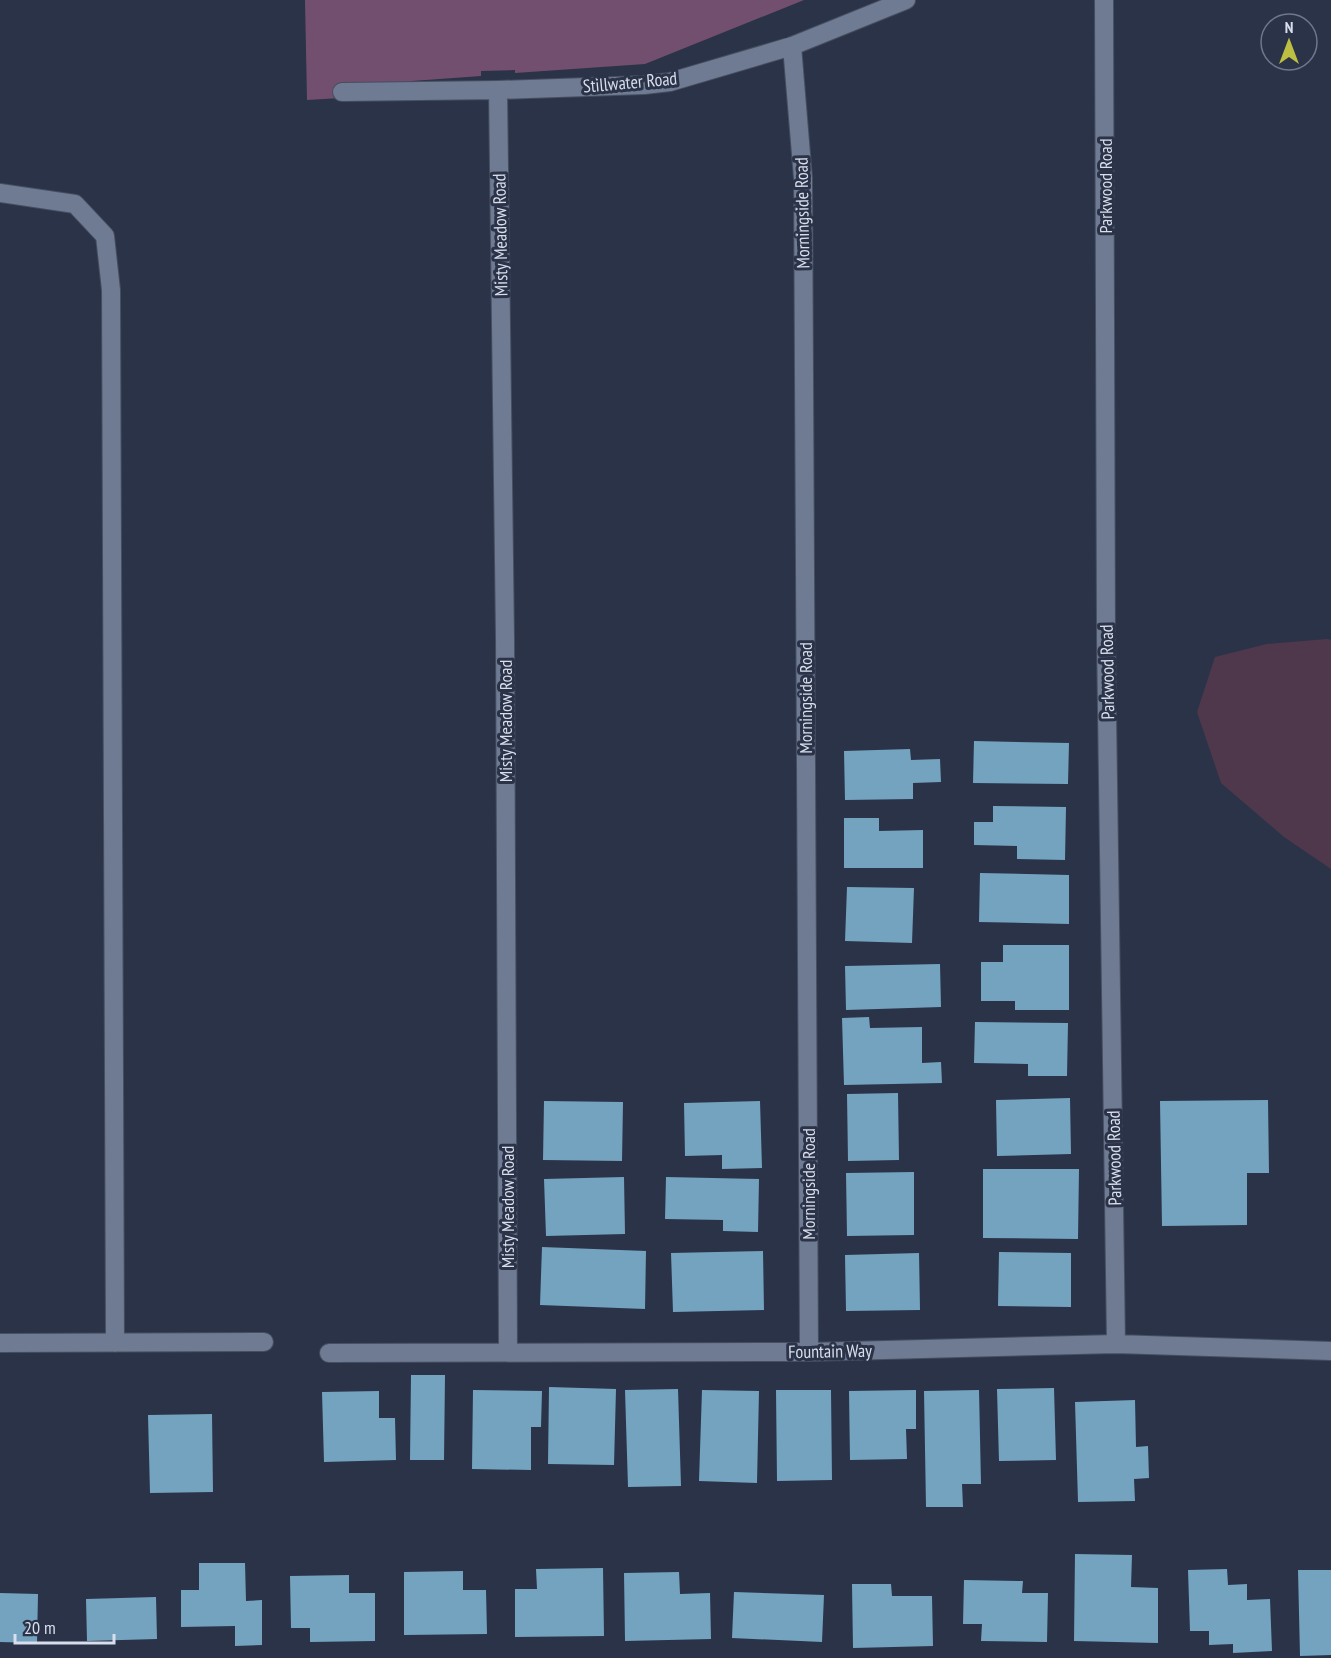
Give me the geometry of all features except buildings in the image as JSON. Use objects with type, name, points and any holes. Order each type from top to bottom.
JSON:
[{"type":"street","name":"Stillwater Road","points":[[342,92],[498,90],[670,82],[792,45],[906,0]]},
{"type":"street","name":"Parkwood Road","points":[[1104,0],[1106,640],[1116,1344]]},
{"type":"street","name":"Morningside Road","points":[[792,45],[803,178],[808,1352]]},
{"type":"street","name":"Misty Meadow Road","points":[[498,90],[505,650],[508,1353]]},
{"type":"street","points":[[0,193],[75,204],[105,236],[111,290],[115,1342]]},
{"type":"street","points":[[0,1343],[264,1342]]},
{"type":"street","name":"Fountain Way","points":[[329,1353],[808,1352],[1116,1344],[1331,1351]]},
{"type":"shaded area","points":[[305,0],[804,0],[645,64],[515,73],[515,70],[481,71],[481,76],[412,81],[389,95],[307,100]]},
{"type":"shaded area","points":[[1331,640],[1331,869],[1284,837],[1221,783],[1197,712],[1215,657],[1267,644]]}]
